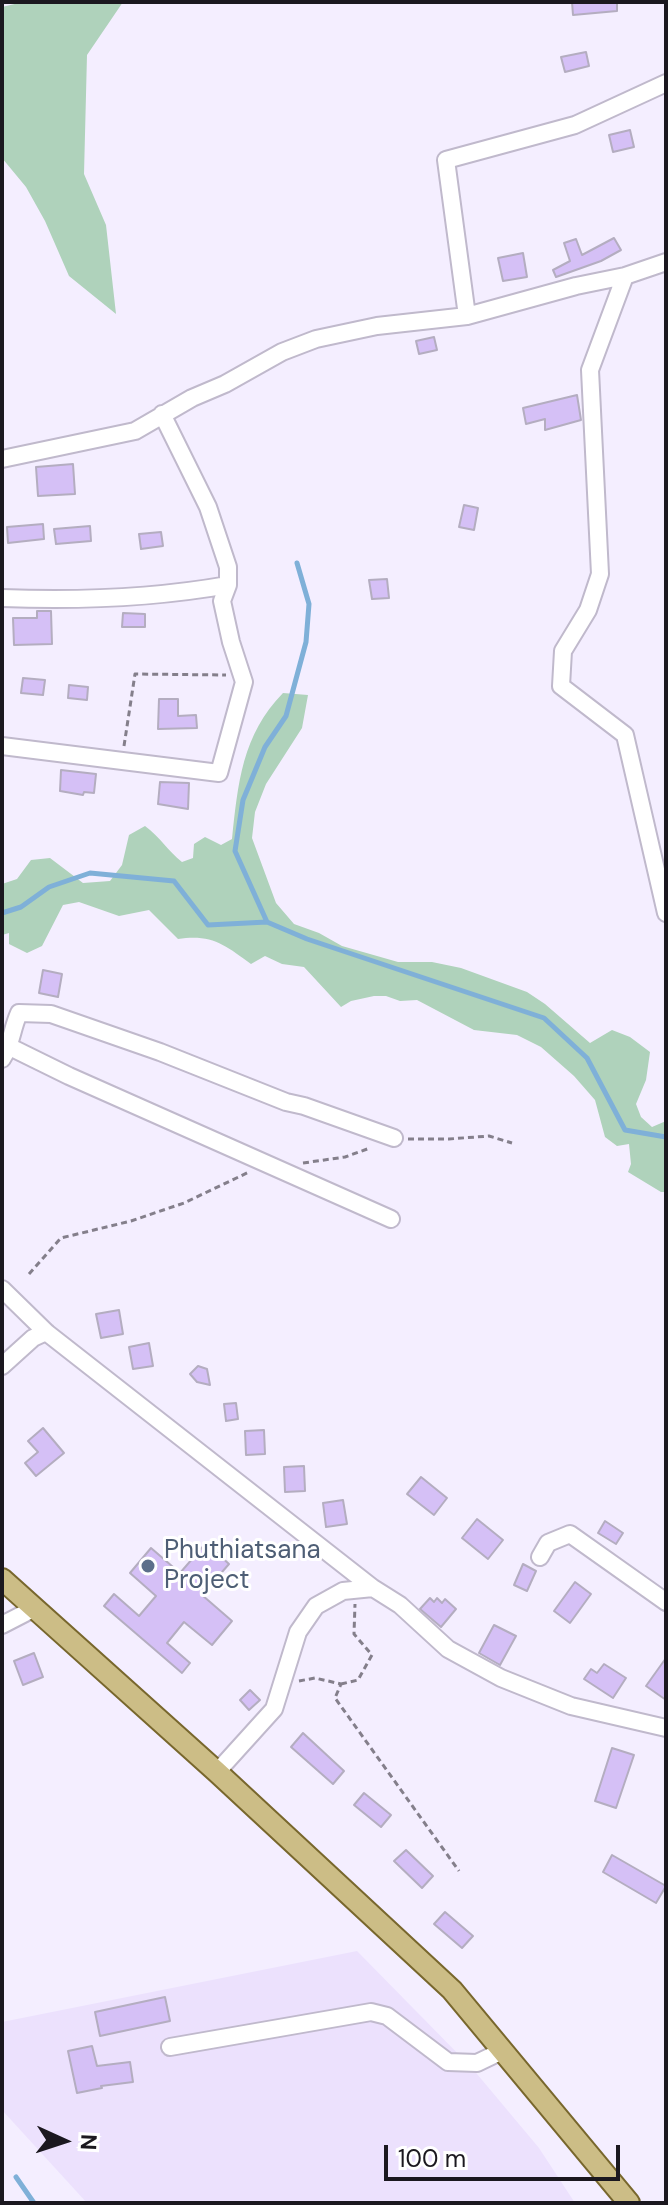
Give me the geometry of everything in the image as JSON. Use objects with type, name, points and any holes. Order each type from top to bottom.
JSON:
[{"type":"main road","points":[[2,1579],[217,1772],[452,1990],[629,2203]]},
{"type":"street","points":[[467,316],[446,160],[575,125],[666,83]]},
{"type":"street","points":[[2,459],[135,431],[282,352],[316,339],[377,326],[467,316],[625,276],[666,262]]},
{"type":"street","points":[[625,276],[590,370],[600,574],[588,610],[563,651],[561,686],[625,735],[666,913]]},
{"type":"street","points":[[2,746],[219,773],[244,682],[222,601],[228,585],[228,567],[208,507],[162,414]]},
{"type":"street","points":[[2,598],[85,599],[187,592],[228,585]]},
{"type":"street","points":[[391,1219],[69,1076],[6,1053],[10,1034],[19,1013],[51,1014],[160,1052],[286,1102],[394,1138]]},
{"type":"street","points":[[2,1289],[46,1332],[366,1588],[400,1605],[448,1649],[501,1678],[571,1706],[666,1728]]},
{"type":"street","points":[[2,1366],[33,1338],[46,1332]]},
{"type":"street","points":[[540,1557],[548,1543],[570,1534],[666,1602]]},
{"type":"street","points":[[217,1772],[274,1709],[298,1632],[316,1606],[343,1591],[366,1588]]},
{"type":"street","points":[[2,1625],[35,1608]]},
{"type":"street","points":[[170,2047],[371,2012],[387,2016],[448,2062],[477,2063],[502,2051]]},
{"type":"path","points":[[121,762],[135,674],[242,676]]},
{"type":"path","points":[[302,1163],[345,1157],[394,1138],[489,1136],[512,1143]]},
{"type":"path","points":[[29,1274],[61,1238],[131,1221],[184,1203],[253,1170],[274,1167]]},
{"type":"path","points":[[281,1689],[315,1678],[341,1684],[358,1680],[372,1655],[354,1634],[353,1613],[366,1588]]},
{"type":"path","points":[[341,1684],[335,1698],[459,1871]]},
{"type":"shaded area","points":[[357,1951],[472,2068],[539,2148],[575,2203],[87,2203],[2,2110],[2,2022]]},
{"type":"green space","points":[[23,2],[123,2],[87,55],[84,174],[106,225],[116,314],[69,276],[26,187],[2,158],[2,7]]},
{"type":"green space","points":[[283,693],[308,695],[302,728],[266,784],[255,812],[252,838],[276,903],[294,924],[342,946],[398,962],[432,962],[461,968],[527,992],[590,1043],[612,1030],[630,1037],[650,1052],[646,1080],[636,1104],[641,1117],[652,1127],[666,1121],[666,1192],[628,1172],[631,1164],[629,1144],[617,1146],[605,1137],[595,1100],[574,1076],[541,1047],[517,1035],[474,1030],[417,1000],[400,1001],[374,996],[351,1001],[341,1007],[304,967],[282,964],[265,956],[251,964],[218,942],[200,938],[178,939],[149,910],[119,916],[79,902],[63,905],[42,946],[27,953],[9,944],[9,933],[2,935],[2,884],[17,879],[31,860],[50,858],[83,883],[110,881],[122,865],[129,835],[145,826],[182,862],[193,858],[194,844],[205,837],[221,845],[232,839],[240,779],[250,743],[269,709]]},
{"type":"building","points":[[572,2],[617,2],[617,11],[573,15]]},
{"type":"building","points":[[586,52],[589,66],[565,72],[561,57]]},
{"type":"building","points":[[630,130],[634,147],[613,152],[609,135]]},
{"type":"building","points":[[614,238],[621,250],[601,261],[556,277],[553,270],[570,261],[564,243],[576,239],[582,255]]},
{"type":"building","points":[[523,253],[527,277],[503,281],[498,258]]},
{"type":"building","points":[[434,337],[437,350],[419,354],[416,341]]},
{"type":"building","points":[[577,395],[581,420],[545,430],[545,419],[526,424],[523,408]]},
{"type":"building","points":[[73,464],[75,494],[38,496],[36,467]]},
{"type":"building","points":[[464,505],[478,508],[474,530],[459,527]]},
{"type":"building","points":[[43,524],[44,539],[8,543],[7,527]]},
{"type":"building","points":[[90,526],[91,541],[56,544],[54,529]]},
{"type":"building","points":[[161,532],[163,546],[141,549],[139,534]]},
{"type":"building","points":[[387,579],[389,598],[372,599],[369,580]]},
{"type":"building","points":[[37,611],[51,611],[52,644],[14,645],[13,618],[37,618]]},
{"type":"building","points":[[123,613],[145,614],[145,627],[122,627]]},
{"type":"building","points":[[23,678],[45,680],[43,695],[21,693]]},
{"type":"building","points":[[69,685],[88,687],[87,700],[68,698]]},
{"type":"building","points":[[159,699],[178,699],[178,716],[196,715],[197,728],[158,729]]},
{"type":"building","points":[[61,770],[96,774],[94,793],[84,792],[83,795],[60,791]]},
{"type":"building","points":[[160,782],[189,783],[188,809],[158,804]]},
{"type":"building","points":[[43,970],[62,974],[58,997],[39,993]]},
{"type":"building","points":[[119,1310],[123,1334],[101,1338],[96,1314]]},
{"type":"building","points":[[149,1343],[153,1366],[133,1369],[129,1347]]},
{"type":"building","points":[[198,1366],[207,1369],[210,1385],[197,1382],[190,1374]]},
{"type":"building","points":[[236,1403],[238,1419],[226,1421],[224,1404]]},
{"type":"building","points":[[43,1428],[64,1453],[36,1476],[25,1463],[38,1452],[28,1441]]},
{"type":"building","points":[[264,1430],[265,1454],[246,1455],[245,1431]]},
{"type":"building","points":[[304,1466],[305,1491],[285,1492],[284,1467]]},
{"type":"building","points":[[421,1477],[447,1498],[434,1515],[407,1494]]},
{"type":"building","points":[[343,1500],[347,1524],[326,1527],[323,1503]]},
{"type":"building","points":[[477,1519],[503,1540],[488,1559],[462,1538]]},
{"type":"building","points":[[605,1521],[623,1533],[616,1544],[598,1533]]},
{"type":"building","points":[[206,1543],[229,1564],[202,1595],[232,1621],[212,1645],[184,1622],[167,1643],[190,1663],[182,1673],[104,1606],[114,1594],[139,1616],[156,1596],[130,1573],[151,1548],[180,1573]]},
{"type":"building","points":[[523,1564],[536,1571],[527,1591],[514,1585]]},
{"type":"building","points":[[575,1582],[591,1594],[570,1623],[554,1611]]},
{"type":"building","points":[[430,1598],[434,1602],[437,1598],[442,1603],[445,1599],[456,1609],[441,1627],[420,1609]]},
{"type":"building","points":[[494,1625],[516,1636],[500,1665],[479,1653]]},
{"type":"building","points":[[34,1653],[43,1677],[23,1685],[14,1661]]},
{"type":"building","points":[[666,1658],[666,1700],[646,1686]]},
{"type":"building","points":[[604,1664],[626,1678],[613,1698],[584,1679],[591,1669],[597,1673]]},
{"type":"building","points":[[250,1690],[260,1700],[249,1710],[240,1700]]},
{"type":"building","points":[[303,1733],[344,1771],[333,1784],[291,1747]]},
{"type":"building","points":[[612,1748],[634,1755],[616,1808],[595,1801]]},
{"type":"building","points":[[364,1793],[391,1815],[381,1827],[354,1805]]},
{"type":"building","points":[[406,1850],[433,1876],[422,1888],[394,1861]]},
{"type":"building","points":[[612,1855],[666,1886],[656,1903],[603,1872]]},
{"type":"building","points":[[445,1912],[473,1936],[462,1948],[434,1924]]},
{"type":"building","points":[[165,1997],[170,2021],[100,2036],[95,2012]]},
{"type":"building","points":[[92,2046],[97,2066],[130,2062],[133,2082],[77,2093],[68,2051]]},
{"type":"waterway","points":[[267,922],[235,851],[243,800],[265,747],[286,716],[306,642],[309,604],[297,563]]},
{"type":"waterway","points":[[2,913],[21,907],[49,887],[90,873],[174,881],[208,925],[267,922],[307,939],[544,1018],[587,1058],[625,1130],[666,1137]]},
{"type":"waterway","points":[[16,2177],[34,2203]]},
{"type":"place","name":"Phuthiatsana Project","points":[[148,1566]]}]
